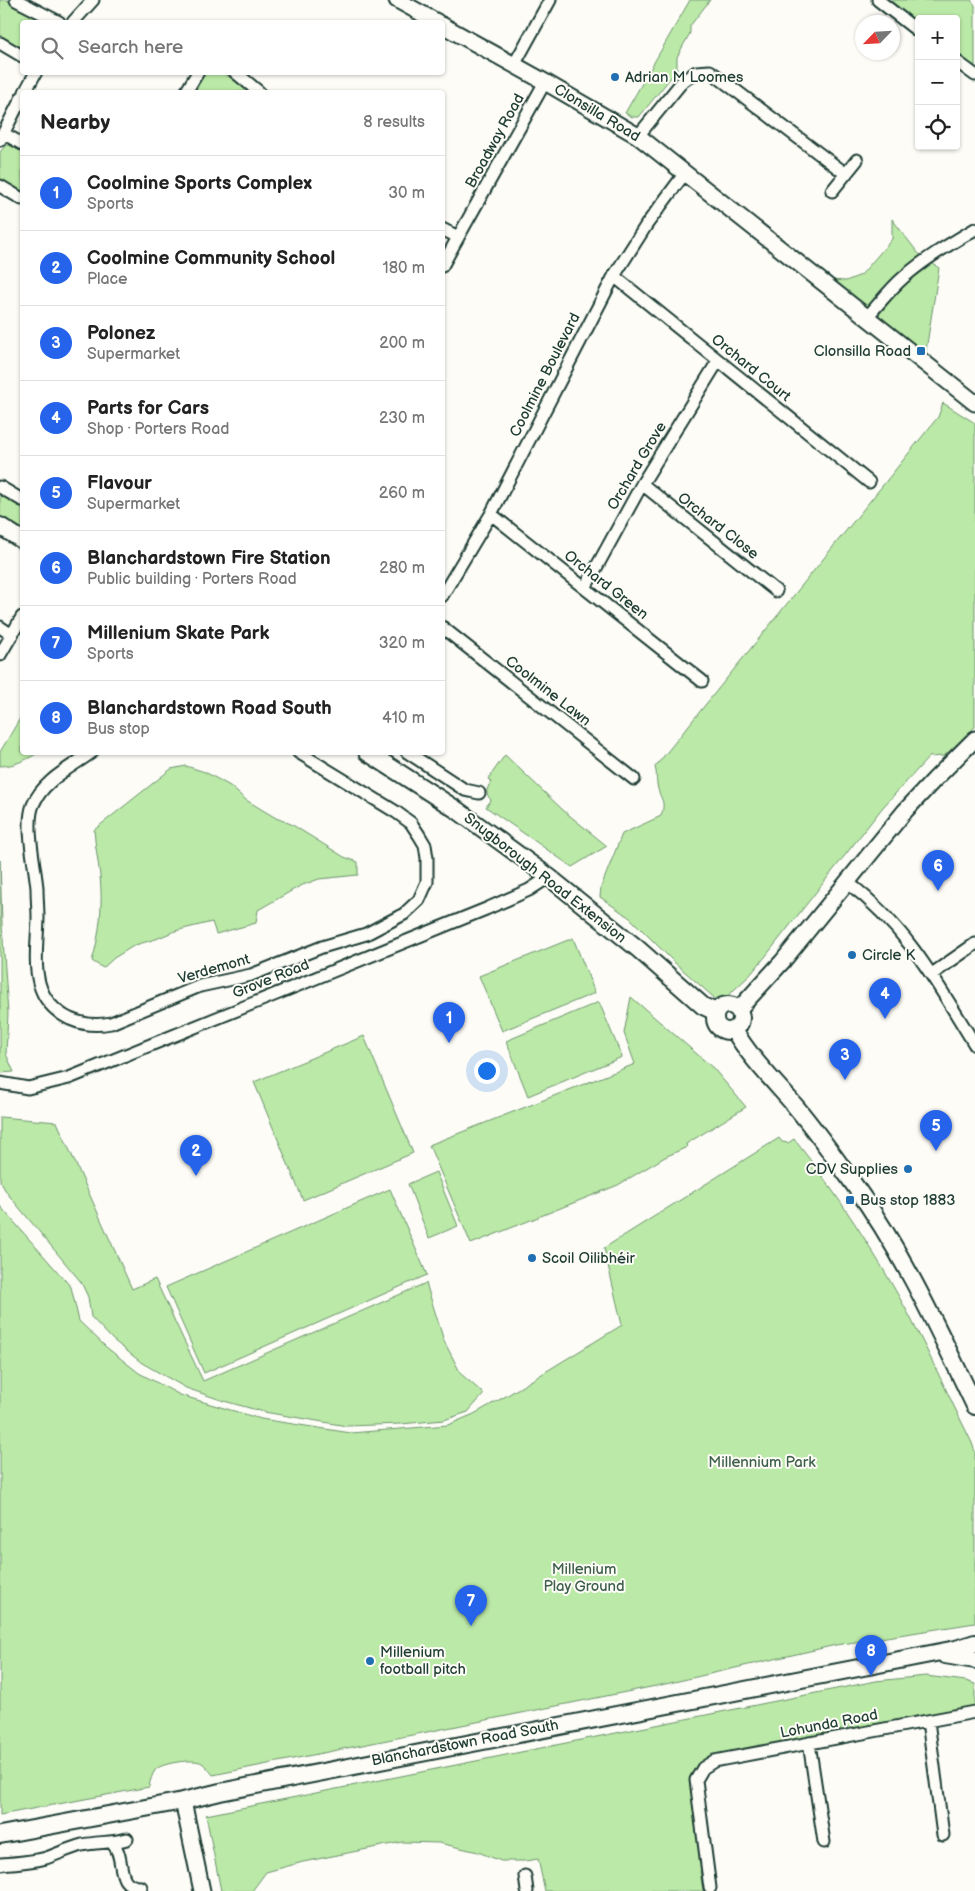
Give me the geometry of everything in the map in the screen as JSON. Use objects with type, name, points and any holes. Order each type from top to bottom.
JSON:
[{"type":"main road","points":[[0,526],[20,539]]},
{"type":"main road","name":"Snugborough Road Extension","points":[[372,755],[457,810],[549,878],[637,948],[703,1006],[716,1012]]},
{"type":"main road","points":[[727,1005],[734,1006],[741,1015],[740,1023],[734,1030],[727,1031],[716,1025],[714,1018],[716,1012],[721,1007],[727,1005]]},
{"type":"main road","points":[[734,1030],[746,1048],[827,1147],[881,1225],[904,1262],[975,1406]]},
{"type":"main road","name":"Blanchardstown Road South","points":[[0,1835],[183,1801],[220,1792],[975,1643]]},
{"type":"main road","name":"Blanchardstown Road South","points":[[930,1653],[975,1660]]},
{"type":"street","points":[[16,0],[55,20]]},
{"type":"street","points":[[75,20],[93,0]]},
{"type":"street","points":[[397,0],[433,20]]},
{"type":"street","points":[[514,65],[550,0]]},
{"type":"street","points":[[878,0],[915,29]]},
{"type":"street","name":"Clonsilla Road","points":[[445,27],[638,136],[975,403]]},
{"type":"street","points":[[0,43],[20,55]]},
{"type":"street","points":[[960,64],[975,75]]},
{"type":"street","points":[[638,136],[682,82],[696,72],[710,71],[846,174]]},
{"type":"street","points":[[26,90],[34,75]]},
{"type":"street","points":[[187,90],[196,75]]},
{"type":"street","points":[[239,75],[257,90]]},
{"type":"street","name":"Broadway Road","points":[[445,261],[545,82]]},
{"type":"street","points":[[20,101],[2,136],[20,143]]},
{"type":"street","points":[[832,191],[857,160]]},
{"type":"street","name":"Coolmine Boulevard","points":[[445,591],[491,514],[614,276],[647,224],[685,173]]},
{"type":"street","points":[[0,186],[20,198]]},
{"type":"street","points":[[445,231],[458,238]]},
{"type":"street","points":[[866,317],[913,270],[937,252],[973,233]]},
{"type":"street","name":"Orchard Court","points":[[614,276],[869,482]]},
{"type":"street","name":"Orchard Grove","points":[[586,588],[642,484],[718,361]]},
{"type":"street","name":"Orchard Close","points":[[642,484],[776,591]]},
{"type":"street","points":[[0,487],[20,499]]},
{"type":"street","name":"Orchard Green","points":[[491,514],[702,681]]},
{"type":"street","points":[[0,655],[20,621]]},
{"type":"street","points":[[0,627],[12,635]]},
{"type":"street","name":"Coolmine Lawn","points":[[445,629],[634,779]]},
{"type":"street","points":[[738,1010],[782,962],[920,795],[975,739]]},
{"type":"street","name":"Verdemont","points":[[88,755],[44,787],[35,800],[29,818],[37,888],[38,918],[35,961],[39,985],[46,1000],[59,1013],[77,1022],[95,1025],[111,1023],[200,986],[251,975],[322,947],[366,934],[404,914],[419,900],[427,882],[427,858],[425,846],[411,823],[303,755]]},
{"type":"street","points":[[412,755],[465,790],[479,793]]},
{"type":"street","name":"Grove Road","points":[[0,1083],[28,1088],[69,1078],[486,909],[529,890],[549,878]]},
{"type":"street","points":[[847,882],[892,923],[909,942],[932,974],[975,1045]]},
{"type":"street","points":[[932,974],[975,944]]},
{"type":"street","name":"Lohunda Road","points":[[710,1888],[696,1780],[703,1768],[714,1761],[975,1712]]},
{"type":"street","points":[[928,1721],[943,1835]]},
{"type":"street","points":[[809,1743],[824,1842]]},
{"type":"street","points":[[183,1801],[202,1891]]},
{"type":"street","points":[[112,1843],[127,1839]]},
{"type":"street","points":[[0,1864],[29,1862],[88,1844],[108,1841],[118,1850],[124,1879],[132,1886],[141,1887]]},
{"type":"street","points":[[525,1876],[527,1891]]},
{"type":"green space","points":[[0,0],[8,0],[46,20],[20,20],[20,51],[0,37]]},
{"type":"green space","points":[[690,0],[710,0],[690,26],[690,33],[677,57],[677,70],[639,117],[632,117],[625,113]]},
{"type":"green space","points":[[888,0],[971,0],[975,5],[975,68],[960,56],[960,15],[915,15],[915,21]]},
{"type":"green space","points":[[203,75],[227,75],[246,90],[192,90]]},
{"type":"green space","points":[[10,144],[20,148],[20,192],[0,179],[0,152],[5,146]]},
{"type":"green space","points":[[892,219],[918,253],[939,268],[925,357],[831,280],[846,281],[861,275],[892,239]]},
{"type":"green space","points":[[943,403],[975,423],[975,727],[944,756],[929,757],[883,807],[750,975],[720,1003],[675,963],[630,918],[600,897],[601,887],[622,834],[661,816],[663,803],[658,789],[655,767],[938,417]]},
{"type":"green space","points":[[0,495],[20,507],[20,529],[0,517]]},
{"type":"green space","points":[[20,718],[20,755],[34,755],[20,762],[0,766],[0,752]]},
{"type":"green space","points":[[505,755],[564,811],[607,846],[572,867],[486,807],[491,800],[487,793],[491,782],[488,779]]},
{"type":"green space","points":[[186,766],[205,772],[230,786],[246,800],[276,818],[291,824],[344,857],[358,862],[358,875],[319,879],[300,886],[258,910],[256,923],[216,934],[212,922],[175,931],[135,945],[114,958],[103,968],[92,961],[99,930],[101,909],[100,876],[94,830],[171,769]]},
{"type":"green space","points":[[0,860],[8,1013],[6,1054],[14,1072],[0,1073]]},
{"type":"green space","points":[[573,938],[595,993],[502,1031],[479,976]]},
{"type":"green space","points":[[631,997],[713,1068],[746,1107],[686,1144],[687,1147],[665,1157],[618,1185],[471,1244],[429,1145],[635,1064],[624,1033]]},
{"type":"green space","points":[[599,1002],[622,1057],[528,1096],[506,1041]]},
{"type":"green space","points":[[364,1036],[413,1153],[303,1200],[254,1082]]},
{"type":"green space","points":[[0,1117],[57,1122],[132,1289],[155,1279],[203,1381],[426,1283],[444,1341],[461,1374],[484,1394],[468,1412],[444,1420],[347,1426],[264,1412],[224,1401],[186,1388],[142,1363],[113,1340],[91,1317],[88,1297],[81,1282],[7,1193],[0,1181]]},
{"type":"green space","name":"Millennium Park","points":[[779,1138],[782,1142],[788,1143],[794,1139],[825,1180],[869,1245],[908,1313],[972,1443],[975,1452],[975,1623],[836,1645],[661,1685],[213,1775],[202,1763],[186,1761],[172,1763],[156,1769],[149,1787],[0,1815],[0,1206],[71,1287],[79,1321],[106,1347],[139,1373],[180,1395],[261,1419],[351,1433],[448,1425],[474,1414],[506,1396],[622,1325],[604,1248]]},
{"type":"green space","points":[[436,1172],[458,1226],[429,1238],[408,1184]]},
{"type":"green space","points":[[390,1189],[427,1275],[204,1373],[166,1287]]},
{"type":"green space","points":[[926,1676],[966,1681],[975,1684],[975,1707],[701,1762],[695,1770],[691,1783],[703,1891],[545,1891],[538,1859],[501,1861],[478,1852],[439,1843],[402,1842],[303,1862],[266,1872],[252,1891],[221,1891],[206,1815],[876,1681]]},
{"type":"place","name":"Adrian M Loomes","points":[[615,77]]},
{"type":"place","name":"Clonsilla Road","points":[[921,351]]},
{"type":"place","name":"Blanchardstown Fire Station","points":[[938,891]]},
{"type":"place","name":"Circle K","points":[[852,955]]},
{"type":"place","name":"Parts for Cars","points":[[885,1019]]},
{"type":"place","name":"Coolmine Sports Complex","points":[[449,1043]]},
{"type":"place","name":"Polonez","points":[[845,1080]]},
{"type":"place","name":"Flavour","points":[[936,1151]]},
{"type":"place","name":"CDV Supplies","points":[[908,1169]]},
{"type":"place","name":"Coolmine Community School","points":[[196,1176]]},
{"type":"place","name":"Bus stop 1883","points":[[850,1200]]},
{"type":"place","name":"Scoil Oilibhéir","points":[[532,1258]]},
{"type":"place","name":"Millenium Skate Park","points":[[471,1626]]},
{"type":"place","name":"Millenium football pitch","points":[[370,1661]]},
{"type":"place","name":"Blanchardstown Road South","points":[[871,1676]]},
{"type":"park label","name":"Millenium Play Ground","points":[[584,1578]]}]
